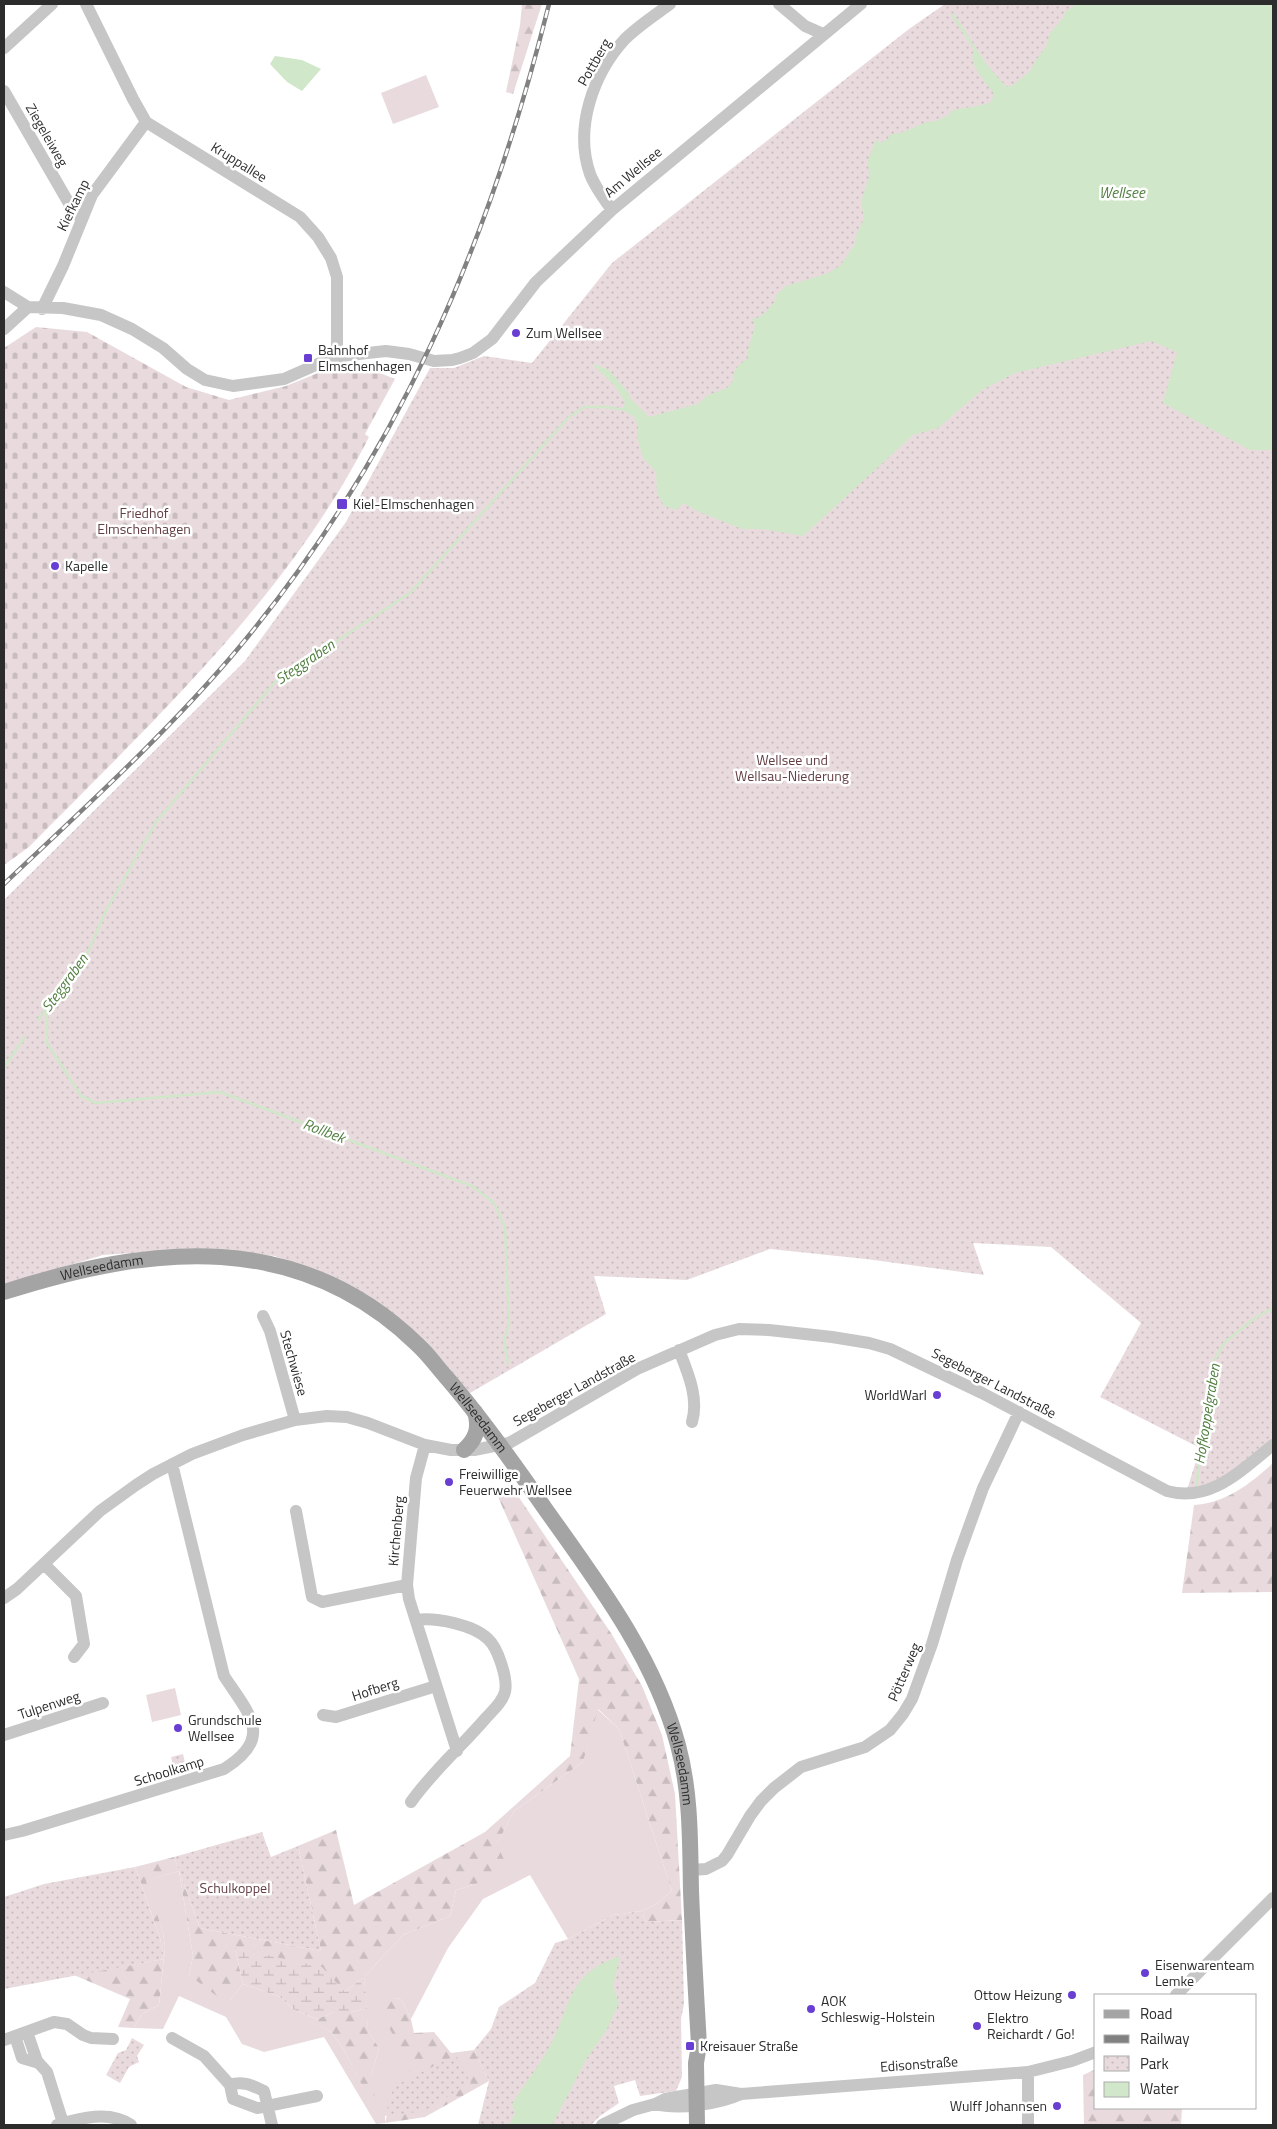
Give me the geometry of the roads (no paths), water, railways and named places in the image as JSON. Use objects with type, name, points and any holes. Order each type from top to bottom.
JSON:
[{"type":"main road","name":"Wellseedamm","points":[[4,1292],[84,1269],[140,1259],[199,1255],[270,1264],[342,1290],[370,1306],[422,1349],[475,1411],[606,1596],[655,1680],[677,1743],[687,1789],[699,2045],[696,2063],[706,2125]]},
{"type":"main road","points":[[464,1450],[476,1436],[478,1425],[475,1411]]},
{"type":"main road","name":"Wellseedamm","points":[[697,2125],[701,2098]]},
{"type":"street","points":[[4,48],[52,4]]},
{"type":"street","name":"Kruppallee","points":[[86,4],[132,99],[146,122],[300,217],[318,237],[330,258],[337,277],[337,358]]},
{"type":"street","points":[[779,4],[805,26],[823,34]]},
{"type":"street","name":"Am Wellsee","points":[[28,307],[42,309],[63,308],[101,315],[132,329],[163,348],[187,369],[205,380],[232,386],[284,378],[337,358],[386,351],[401,352],[434,360],[460,358],[484,347],[536,282],[612,210],[861,4]]},
{"type":"street","name":"Pottberg","points":[[612,210],[590,175],[585,156],[586,115],[590,99],[611,59],[624,40],[667,5]]},
{"type":"street","name":"Ziegeleiweg","points":[[4,92],[74,212],[81,218]]},
{"type":"street","name":"Kiefkamp","points":[[42,309],[63,266],[92,195],[146,122]]},
{"type":"street","points":[[4,292],[28,307],[4,329]]},
{"type":"street","name":"Stechwiese","points":[[263,1316],[270,1331],[295,1420]]},
{"type":"street","name":"Segeberger Landstraße","points":[[4,1598],[17,1589],[100,1511],[142,1481],[172,1464],[244,1435],[295,1420],[327,1416],[347,1417],[425,1445],[451,1450],[500,1445],[509,1443],[637,1369],[715,1335],[739,1329],[768,1330],[869,1343],[908,1357],[1019,1412],[1167,1492],[1179,1495],[1202,1492],[1219,1485],[1273,1445]]},
{"type":"street","points":[[679,1350],[693,1392],[694,1412],[692,1422]]},
{"type":"street","name":"Pötterweg","points":[[690,1870],[706,1869],[722,1861],[761,1801],[774,1788],[800,1768],[865,1747],[890,1730],[903,1714],[912,1699],[932,1644],[957,1560],[982,1488],[1019,1412]]},
{"type":"street","name":"Kirchenberg","points":[[425,1445],[416,1478],[407,1585],[409,1599],[458,1751]]},
{"type":"street","name":"Schoolkamp","points":[[4,1835],[224,1770],[239,1760],[254,1742],[255,1732],[244,1706],[224,1676],[172,1464]]},
{"type":"street","points":[[296,1511],[312,1597],[322,1602],[407,1585]]},
{"type":"street","points":[[44,1564],[76,1596],[84,1644],[74,1657]]},
{"type":"street","points":[[411,1802],[422,1786],[458,1751],[501,1701],[505,1692],[505,1676],[493,1645],[482,1634],[474,1629],[429,1618],[416,1620]]},
{"type":"street","name":"Hofberg","points":[[323,1715],[336,1717],[436,1686]]},
{"type":"street","name":"Tulpenweg","points":[[4,1735],[103,1703]]},
{"type":"street","points":[[1177,1994],[1273,1898]]},
{"type":"street","points":[[60,2124],[47,2072],[15,2036],[54,2022],[61,2022],[91,2038],[113,2039]]},
{"type":"street","points":[[172,2038],[204,2056],[230,2085],[233,2099],[257,2108],[317,2096]]},
{"type":"street","name":"Edisonstraße","points":[[701,2098],[730,2099],[741,2094],[1028,2072],[1072,2061],[1094,2053]]},
{"type":"street","points":[[1028,2072],[1028,2125]]},
{"type":"street","points":[[230,2085],[238,2082],[264,2091],[272,2125]]},
{"type":"street","points":[[602,2125],[633,2110],[665,2099],[701,2098]]},
{"type":"street","points":[[60,2124],[92,2117],[109,2117],[131,2125]]},
{"type":"street","points":[[60,2124],[83,2125]]},
{"type":"water","name":"Wellsee","points":[[1077,4],[1273,4],[1273,450],[1250,450],[1163,403],[1177,352],[1151,341],[1015,373],[982,390],[938,428],[913,435],[803,536],[762,529],[742,529],[697,511],[684,503],[676,510],[664,506],[657,493],[656,472],[643,458],[637,437],[638,426],[634,417],[623,410],[625,402],[614,385],[593,365],[609,370],[630,395],[630,398],[649,417],[698,404],[708,395],[727,388],[733,381],[733,374],[739,365],[748,358],[748,350],[755,325],[752,319],[756,319],[765,312],[776,300],[776,295],[786,286],[826,274],[840,266],[855,244],[856,235],[864,219],[861,202],[869,177],[868,160],[876,139],[880,143],[888,139],[889,135],[903,132],[927,122],[936,121],[949,115],[951,111],[991,102],[994,94],[975,67],[973,61],[974,50],[951,15],[953,13],[985,61],[1007,87],[1013,85],[1030,71],[1046,47],[1050,33],[1064,17],[1065,12]]},
{"type":"water","points":[[275,56],[302,60],[321,69],[302,91],[287,82],[270,64]]},
{"type":"water","points":[[620,1956],[613,1986],[619,2003],[606,2031],[587,2058],[552,2125],[509,2125],[515,2113],[512,2104],[550,2046],[573,1992],[580,1981],[603,1963]]},
{"type":"waterway","name":"Steggraben","points":[[38,1020],[87,954],[106,911],[156,822],[276,681],[410,593],[568,418],[584,407],[627,410]]},
{"type":"waterway","name":"Rollbek","points":[[47,1009],[47,1043],[81,1096],[96,1103],[220,1092],[472,1186],[494,1203],[505,1227],[509,1325],[504,1341],[508,1363]]},
{"type":"waterway","name":"Steggraben","points":[[4,1067],[25,1037]]},
{"type":"waterway","points":[[4,1256],[5,1260]]},
{"type":"waterway","name":"Hofkoppelgraben","points":[[1196,1487],[1214,1361],[1225,1342],[1255,1318],[1273,1308]]},
{"type":"railway","points":[[4,884],[123,771],[209,682],[236,651],[293,578],[344,503],[390,425],[430,346],[466,264],[497,180],[525,93],[549,4]]},
{"type":"place","name":"Zum Wellsee","points":[[516,333]]},
{"type":"place","name":"Bahnhof Elmschenhagen","points":[[308,358]]},
{"type":"place","name":"Kiel-Elmschenhagen","points":[[342,504]]},
{"type":"place","name":"Kapelle","points":[[55,566]]},
{"type":"place","name":"WorldWarI","points":[[937,1395]]},
{"type":"place","name":"Freiwillige Feuerwehr Wellsee","points":[[449,1482]]},
{"type":"place","name":"Grundschule Wellsee","points":[[178,1728]]},
{"type":"place","name":"Eisenwarenteam Lemke","points":[[1145,1973]]},
{"type":"place","name":"Ottow Heizung","points":[[1072,1995]]},
{"type":"place","name":"AOK Schleswig-Holstein","points":[[811,2009]]},
{"type":"place","name":"Elektro Reichardt / Go!","points":[[977,2026]]},
{"type":"place","name":"Kreisauer Straße","points":[[690,2046]]},
{"type":"place","name":"Wulff Johannsen","points":[[1057,2106]]},
{"type":"park label","name":"Friedhof Elmschenhagen","points":[[144,522]]},
{"type":"park label","name":"Wellsee und Wellsau-Niederung","points":[[792,768]]},
{"type":"park label","name":"Schulkoppel","points":[[235,1888]]}]
